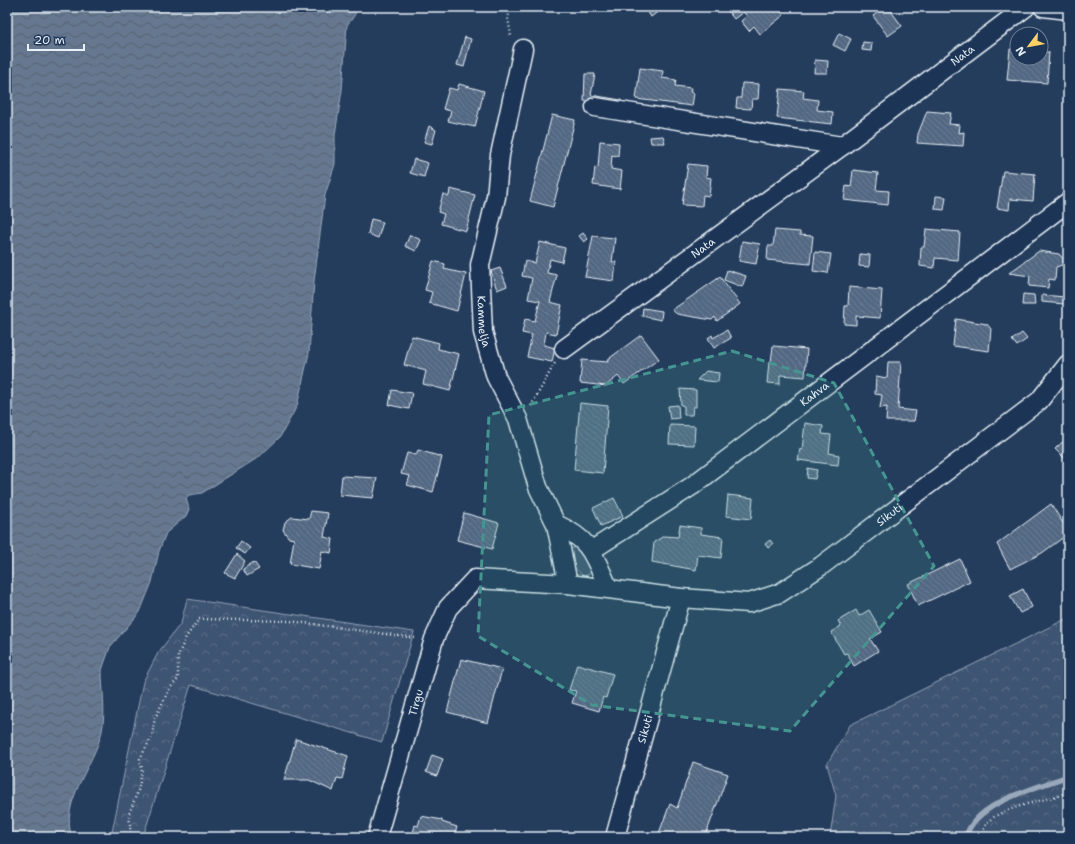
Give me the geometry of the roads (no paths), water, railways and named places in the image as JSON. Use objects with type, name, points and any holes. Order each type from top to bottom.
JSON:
[{"type":"street","name":"Nata","points":[[564,349],[842,146],[1026,7]]},
{"type":"street","points":[[1043,7],[1068,10]]},
{"type":"street","name":"Kammelja","points":[[523,49],[500,155],[496,197],[480,266],[483,332],[496,378],[518,419],[538,487],[556,524],[568,584]]},
{"type":"street","points":[[595,107],[842,146]]},
{"type":"street","name":"Kahva","points":[[592,550],[692,486],[1068,202]]},
{"type":"street","name":"Sikuti","points":[[608,587],[682,598],[749,603],[780,593],[821,566],[1039,401],[1068,364]]},
{"type":"street","points":[[556,524],[573,532],[592,550],[608,587],[568,584]]},
{"type":"street","name":"Tirgu","points":[[378,837],[434,639],[448,608],[475,579],[568,584]]},
{"type":"street","name":"Sikuti","points":[[615,837],[682,598]]},
{"type":"water","points":[[7,7],[356,7],[355,14],[347,25],[342,90],[335,135],[335,164],[325,195],[314,281],[309,353],[297,406],[280,437],[259,457],[202,493],[189,495],[186,498],[189,509],[186,516],[166,533],[159,551],[152,582],[140,612],[110,647],[102,670],[104,708],[102,731],[93,757],[74,797],[70,811],[69,824],[72,837],[7,837]]},
{"type":"waterway","points":[[966,837],[972,825],[981,814],[994,805],[1024,791],[1068,776]]}]
